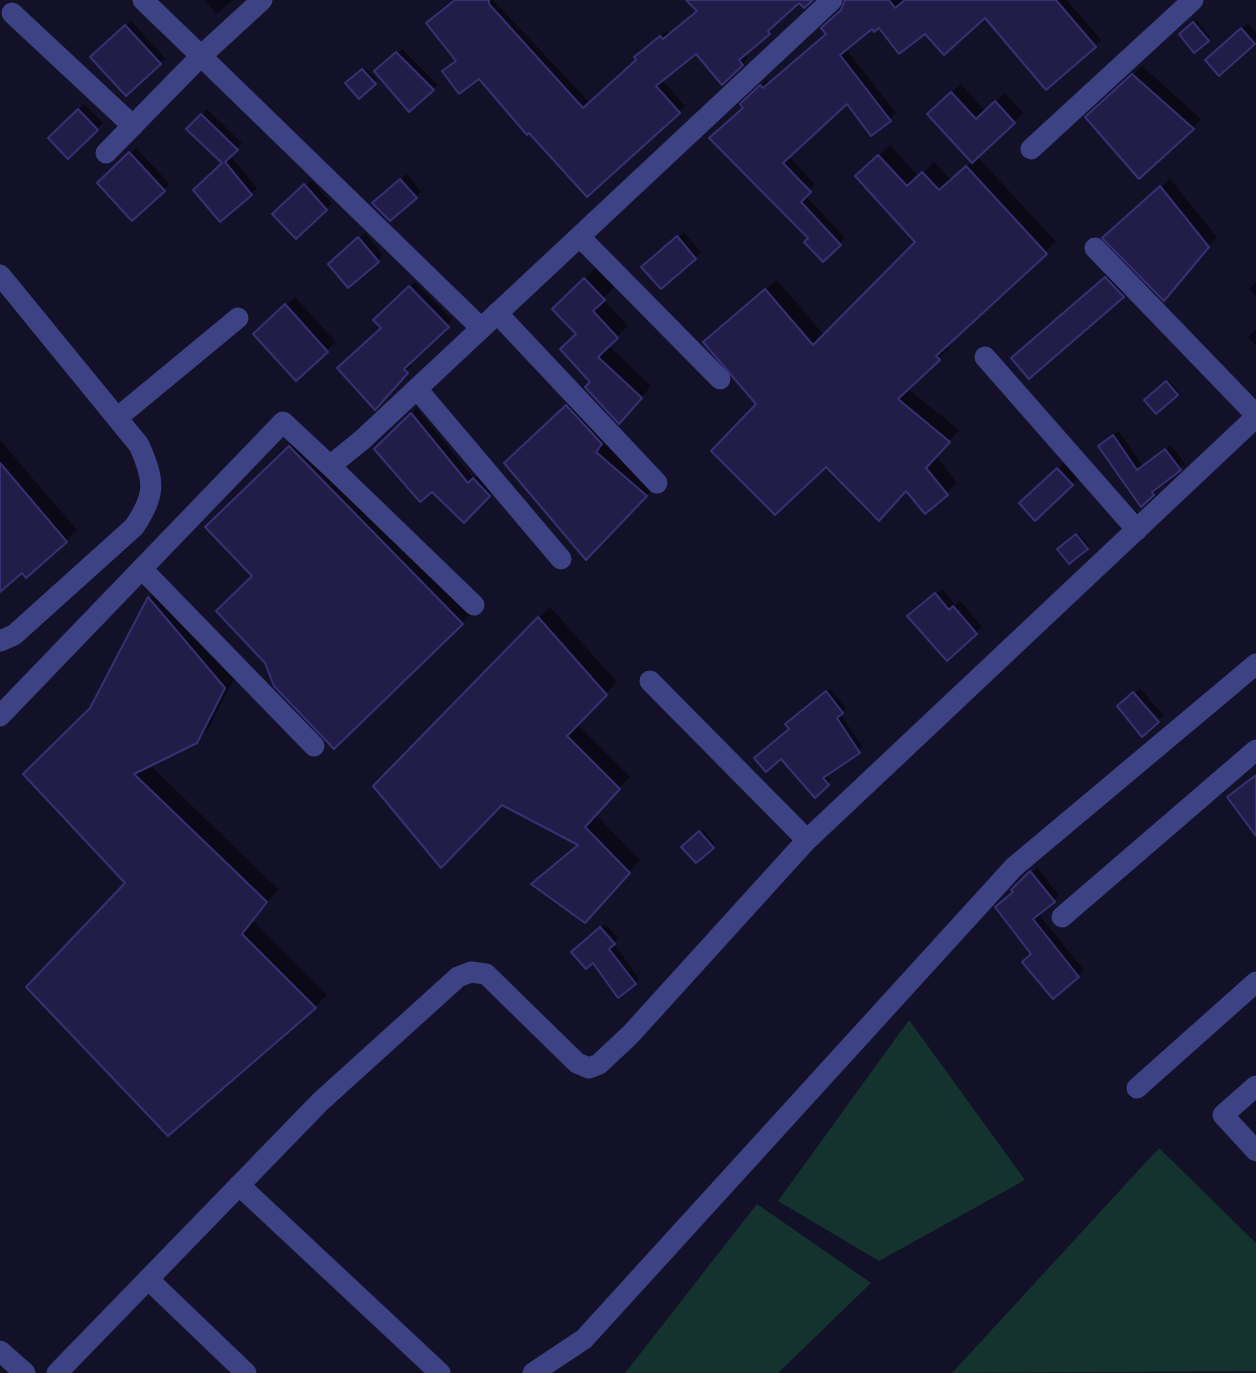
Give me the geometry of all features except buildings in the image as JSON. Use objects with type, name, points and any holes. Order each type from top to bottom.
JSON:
[{"type":"street","points":[[143,0],[481,328]]},
{"type":"street","points":[[106,153],[201,56],[262,0]]},
{"type":"street","points":[[330,466],[580,237],[832,0]]},
{"type":"street","points":[[1031,149],[1193,0]]},
{"type":"street","points":[[12,13],[133,126]]},
{"type":"street","points":[[580,237],[720,379]]},
{"type":"street","points":[[57,1373],[320,1102],[458,977],[471,972],[486,974],[577,1063],[589,1068],[598,1064],[630,1035],[807,840],[1256,416],[1095,248]]},
{"type":"street","points":[[0,275],[139,445],[151,472],[152,490],[146,510],[134,527],[14,635],[0,641]]},
{"type":"street","points":[[497,313],[657,483]]},
{"type":"street","points":[[117,418],[238,318]]},
{"type":"street","points":[[985,357],[1137,530]]},
{"type":"street","points":[[416,389],[561,559]]},
{"type":"street","points":[[0,716],[283,422],[474,605]]},
{"type":"street","points":[[142,569],[314,746]]},
{"type":"street","points":[[533,1373],[584,1339],[1014,867],[1256,664]]},
{"type":"street","points":[[650,681],[807,840]]},
{"type":"street","points":[[1062,917],[1256,750]]},
{"type":"street","points":[[1137,1088],[1256,982]]},
{"type":"street","points":[[1256,1086],[1223,1115],[1256,1151]]},
{"type":"street","points":[[239,1185],[440,1373]]},
{"type":"street","points":[[148,1279],[246,1373]]},
{"type":"street","points":[[0,1350],[25,1373]]},
{"type":"green space","points":[[909,1020],[1025,1180],[879,1261],[778,1201]]},
{"type":"green space","points":[[1159,1148],[1256,1243],[1256,1371],[952,1373]]},
{"type":"green space","points":[[757,1204],[871,1283],[778,1373],[625,1373]]}]
